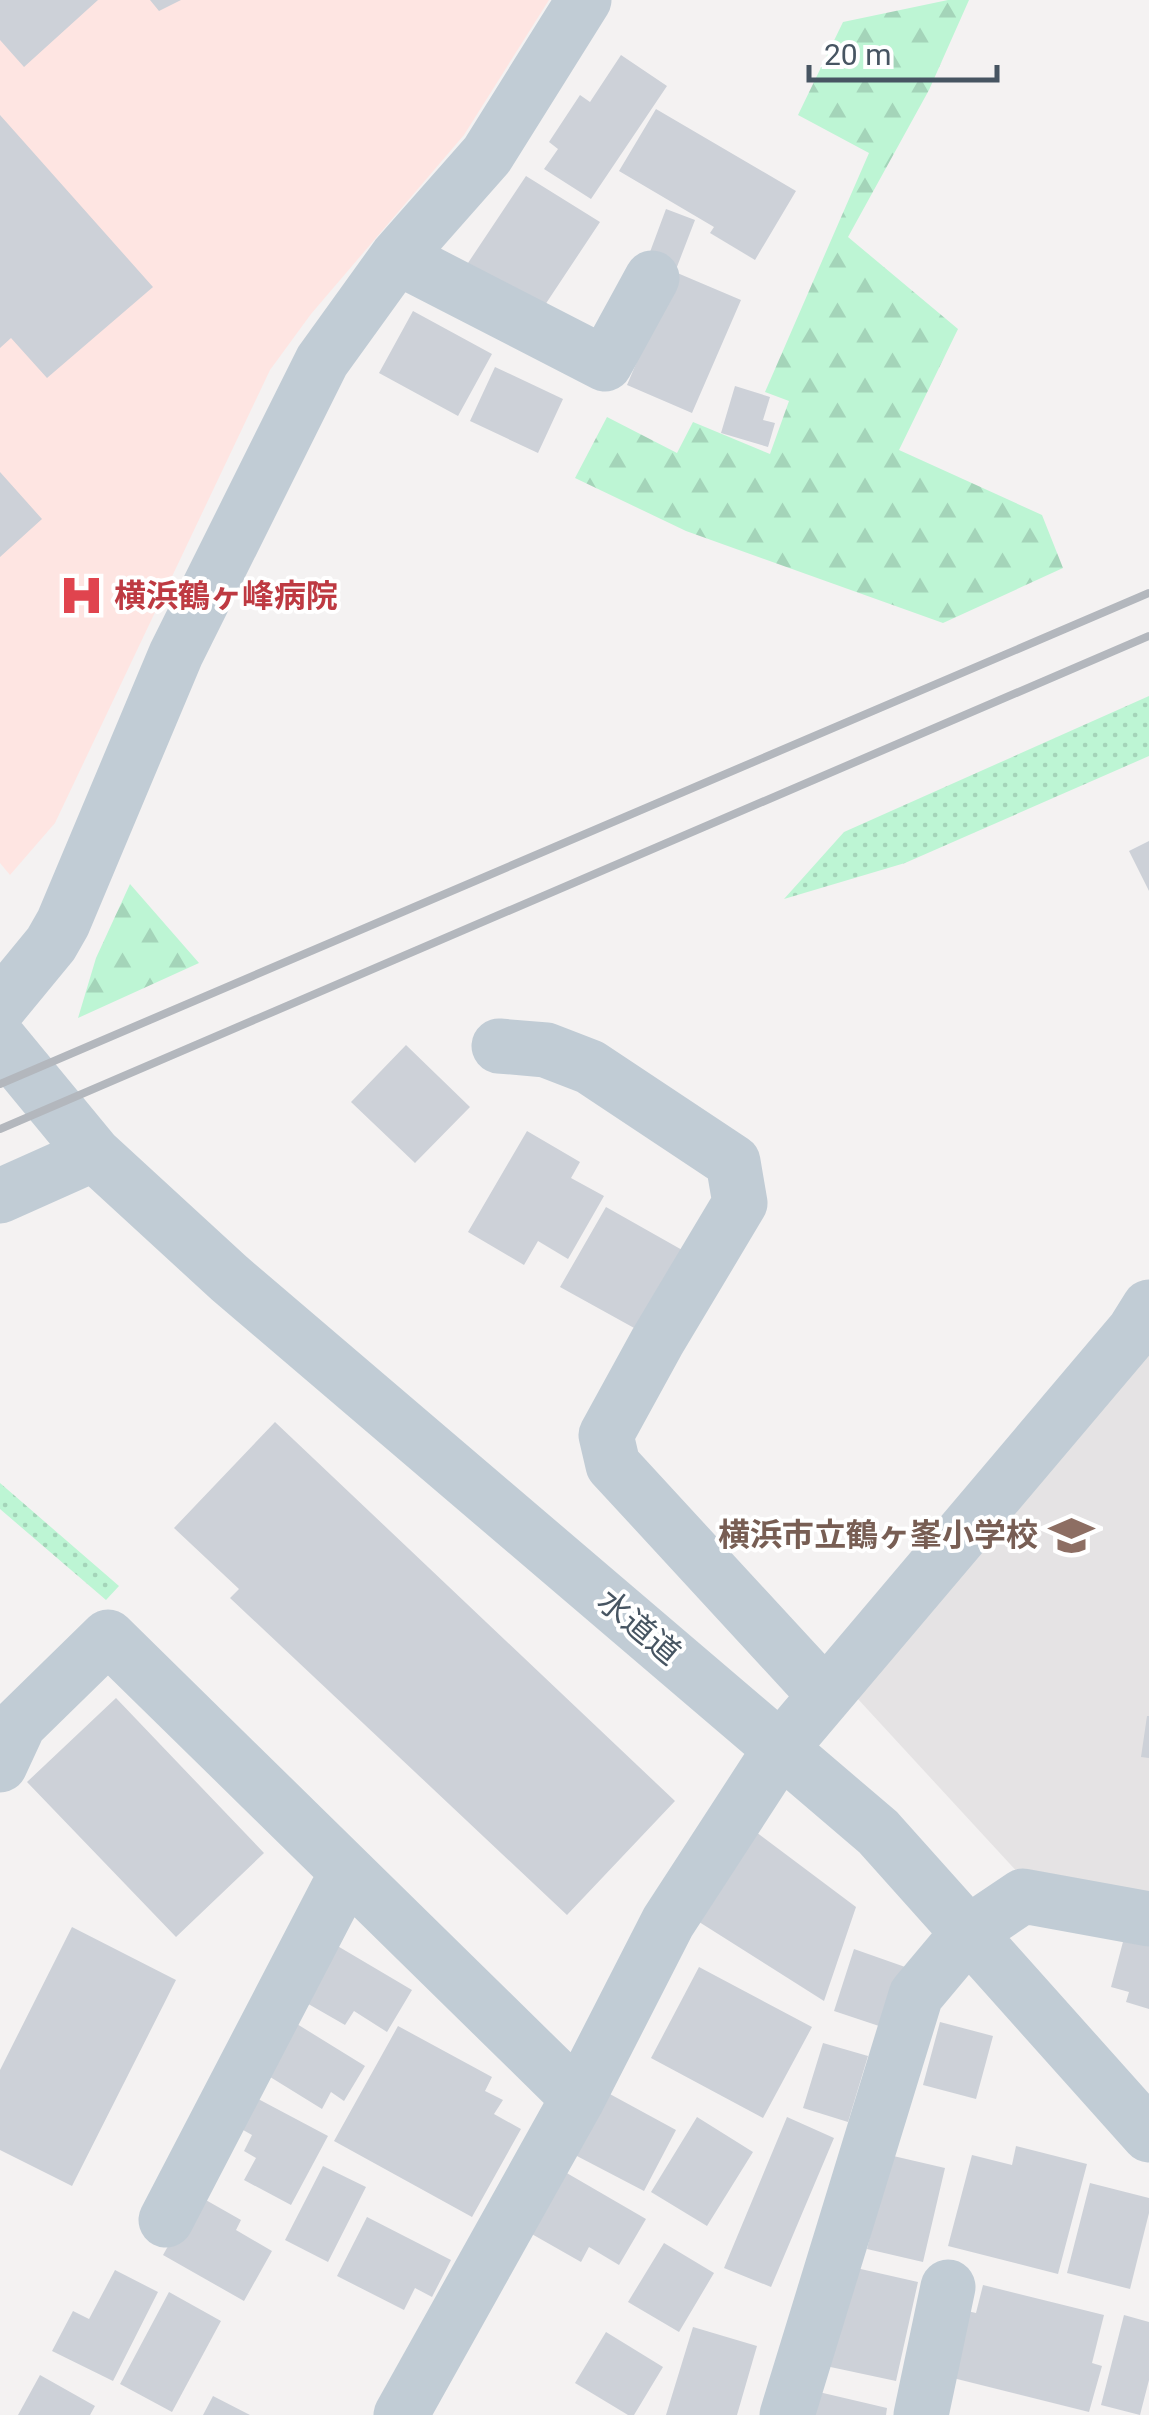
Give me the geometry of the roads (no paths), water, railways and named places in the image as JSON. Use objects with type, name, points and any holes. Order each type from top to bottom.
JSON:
[{"type":"street","points":[[0,1006],[64,923],[176,654],[322,362],[398,257],[486,155],[584,0]]},
{"type":"street","points":[[398,257],[604,364],[652,278]]},
{"type":"street","name":"水道道","points":[[0,1040],[94,1154],[229,1278],[878,1832],[1149,2135]]},
{"type":"street","points":[[500,1046],[546,1050],[590,1067],[733,1162],[740,1204],[606,1436],[613,1465],[824,1695]]},
{"type":"street","points":[[0,1196],[94,1154]]},
{"type":"street","points":[[401,2415],[578,2098],[668,1922],[781,1748],[1134,1331],[1149,1306]]},
{"type":"street","points":[[0,1765],[19,1724],[108,1637],[578,2098]]},
{"type":"street","points":[[166,2220],[346,1874]]},
{"type":"street","points":[[787,2415],[916,1994],[968,1933],[1023,1896],[1149,1919]]},
{"type":"street","points":[[921,2415],[948,2288]]},
{"type":"railway","points":[[0,1084],[1149,593]]},
{"type":"railway","points":[[0,1129],[1149,636]]},
{"type":"place","name":"横浜鶴ヶ峰病院","points":[[81,596]]},
{"type":"place","name":"横浜市立鶴ヶ峯小学校","points":[[1071,1535]]}]
